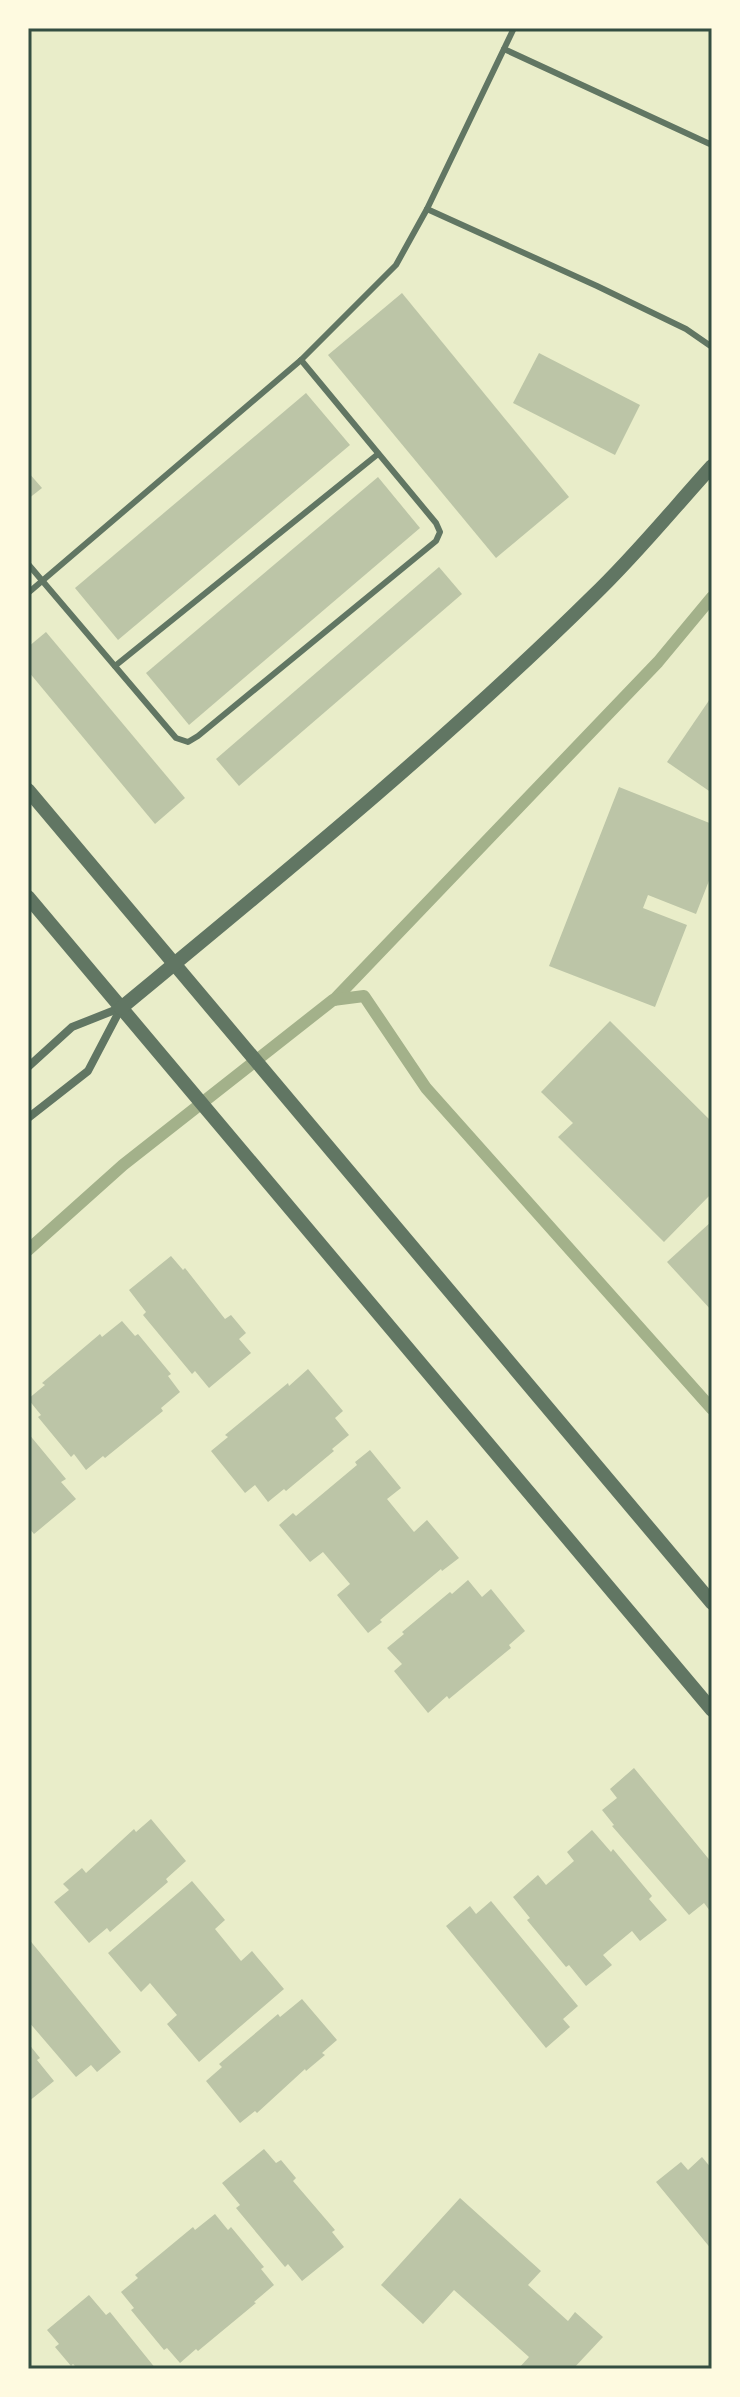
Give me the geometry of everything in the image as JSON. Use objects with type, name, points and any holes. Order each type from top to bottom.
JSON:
[{"type":"street","points":[[28,1067],[72,1027],[121,1008],[384,789],[596,594],[712,466]]},
{"type":"street","points":[[28,790],[712,1603]]},
{"type":"street","points":[[28,897],[712,1710]]},
{"type":"street","points":[[28,1118],[88,1071],[121,1008]]},
{"type":"lane","points":[[28,593],[301,360],[396,265],[427,209],[514,28]]},
{"type":"lane","points":[[504,49],[712,145]]},
{"type":"lane","points":[[427,209],[635,304],[686,329],[712,347]]},
{"type":"lane","points":[[28,564],[176,738],[188,742],[198,736],[436,541],[440,532],[436,523],[301,360]]},
{"type":"lane","points":[[115,666],[378,454]]},
{"type":"building","points":[[402,293],[569,497],[496,558],[328,355]]},
{"type":"building","points":[[539,353],[640,405],[615,455],[513,403]]},
{"type":"building","points":[[306,393],[350,445],[118,640],[75,588]]},
{"type":"building","points":[[28,472],[42,488],[28,499]]},
{"type":"building","points":[[378,477],[420,528],[189,725],[146,673]]},
{"type":"building","points":[[439,567],[462,594],[239,786],[216,759]]},
{"type":"building","points":[[46,632],[185,798],[155,824],[28,671],[28,647]]},
{"type":"building","points":[[712,696],[712,793],[667,762]]},
{"type":"building","points":[[619,787],[712,824],[712,873],[696,914],[648,895],[643,908],[687,925],[655,1007],[549,966]]},
{"type":"building","points":[[610,1021],[712,1122],[712,1193],[664,1242],[558,1137],[573,1123],[541,1092]]},
{"type":"building","points":[[712,1221],[712,1311],[667,1262]]},
{"type":"building","points":[[171,1256],[183,1270],[185,1268],[225,1319],[231,1315],[246,1333],[239,1339],[251,1353],[209,1388],[195,1371],[192,1374],[143,1315],[146,1312],[129,1290]]},
{"type":"building","points":[[122,1321],[135,1336],[138,1334],[171,1374],[168,1376],[180,1392],[161,1408],[163,1411],[86,1470],[38,1417],[41,1415],[28,1399],[45,1385],[42,1383],[100,1334],[102,1337]]},
{"type":"building","points":[[308,1369],[343,1411],[335,1418],[349,1435],[286,1491],[284,1489],[268,1502],[255,1485],[245,1493],[211,1451],[228,1437],[225,1435]]},
{"type":"building","points":[[28,1433],[66,1479],[61,1482],[76,1499],[34,1534],[28,1527]]},
{"type":"building","points":[[370,1450],[401,1488],[387,1499],[414,1532],[427,1520],[459,1558],[441,1569],[368,1633],[337,1595],[350,1584],[323,1552],[310,1562],[279,1525],[293,1513],[296,1516],[357,1465],[355,1462]]},
{"type":"building","points":[[468,1580],[482,1597],[491,1589],[525,1631],[509,1645],[511,1648],[428,1713],[394,1671],[402,1664],[387,1648],[404,1634],[402,1632]]},
{"type":"building","points":[[634,1768],[712,1863],[710,1911],[704,1903],[689,1915],[612,1826],[602,1810],[617,1798],[610,1789]]},
{"type":"building","points":[[151,1819],[186,1861],[166,1879],[168,1882],[110,1932],[107,1928],[89,1943],[54,1902],[69,1890],[63,1884],[82,1868],[86,1873],[134,1829],[136,1832]]},
{"type":"building","points":[[592,1830],[611,1852],[613,1849],[652,1896],[649,1899],[667,1920],[640,1941],[632,1931],[603,1955],[612,1965],[586,1986],[527,1920],[530,1918],[513,1897],[538,1875],[546,1885],[574,1861],[567,1852]]},
{"type":"building","points":[[192,1881],[225,1920],[215,1929],[241,1961],[252,1951],[284,1989],[199,2062],[167,2024],[177,2015],[150,1983],[141,1992],[108,1953]]},
{"type":"building","points":[[491,1901],[578,2006],[563,2019],[570,2027],[546,2048],[446,1926],[470,1906],[476,1914]]},
{"type":"building","points":[[28,1938],[121,2052],[97,2072],[91,2065],[76,2077],[28,2021]]},
{"type":"building","points":[[302,1999],[337,2040],[322,2053],[325,2055],[257,2113],[255,2111],[240,2123],[206,2081],[222,2067],[219,2064],[278,2014],[280,2017]]},
{"type":"building","points":[[28,2043],[54,2081],[28,2102]]},
{"type":"building","points":[[264,2149],[276,2163],[281,2160],[296,2178],[293,2181],[335,2230],[332,2232],[344,2247],[302,2281],[288,2264],[285,2267],[236,2208],[240,2205],[222,2183]]},
{"type":"building","points":[[702,2157],[712,2169],[712,2250],[656,2182],[681,2162],[688,2170]]},
{"type":"building","points":[[460,2198],[541,2271],[528,2285],[568,2321],[575,2312],[603,2337],[573,2369],[518,2369],[529,2357],[454,2290],[423,2324],[381,2285]]},
{"type":"building","points":[[215,2214],[228,2230],[231,2227],[264,2267],[261,2269],[274,2285],[180,2363],[167,2348],[164,2350],[131,2310],[134,2308],[121,2292],[138,2278],[135,2275],[193,2227],[195,2230]]},
{"type":"building","points":[[89,2295],[106,2315],[110,2312],[156,2369],[78,2369],[73,2364],[71,2366],[55,2347],[59,2344],[47,2330]]},
{"type":"waterway","points":[[334,1000],[658,662],[712,597]]},
{"type":"waterway","points":[[28,1250],[123,1165],[333,1000],[364,996],[426,1088],[712,1409]]}]
